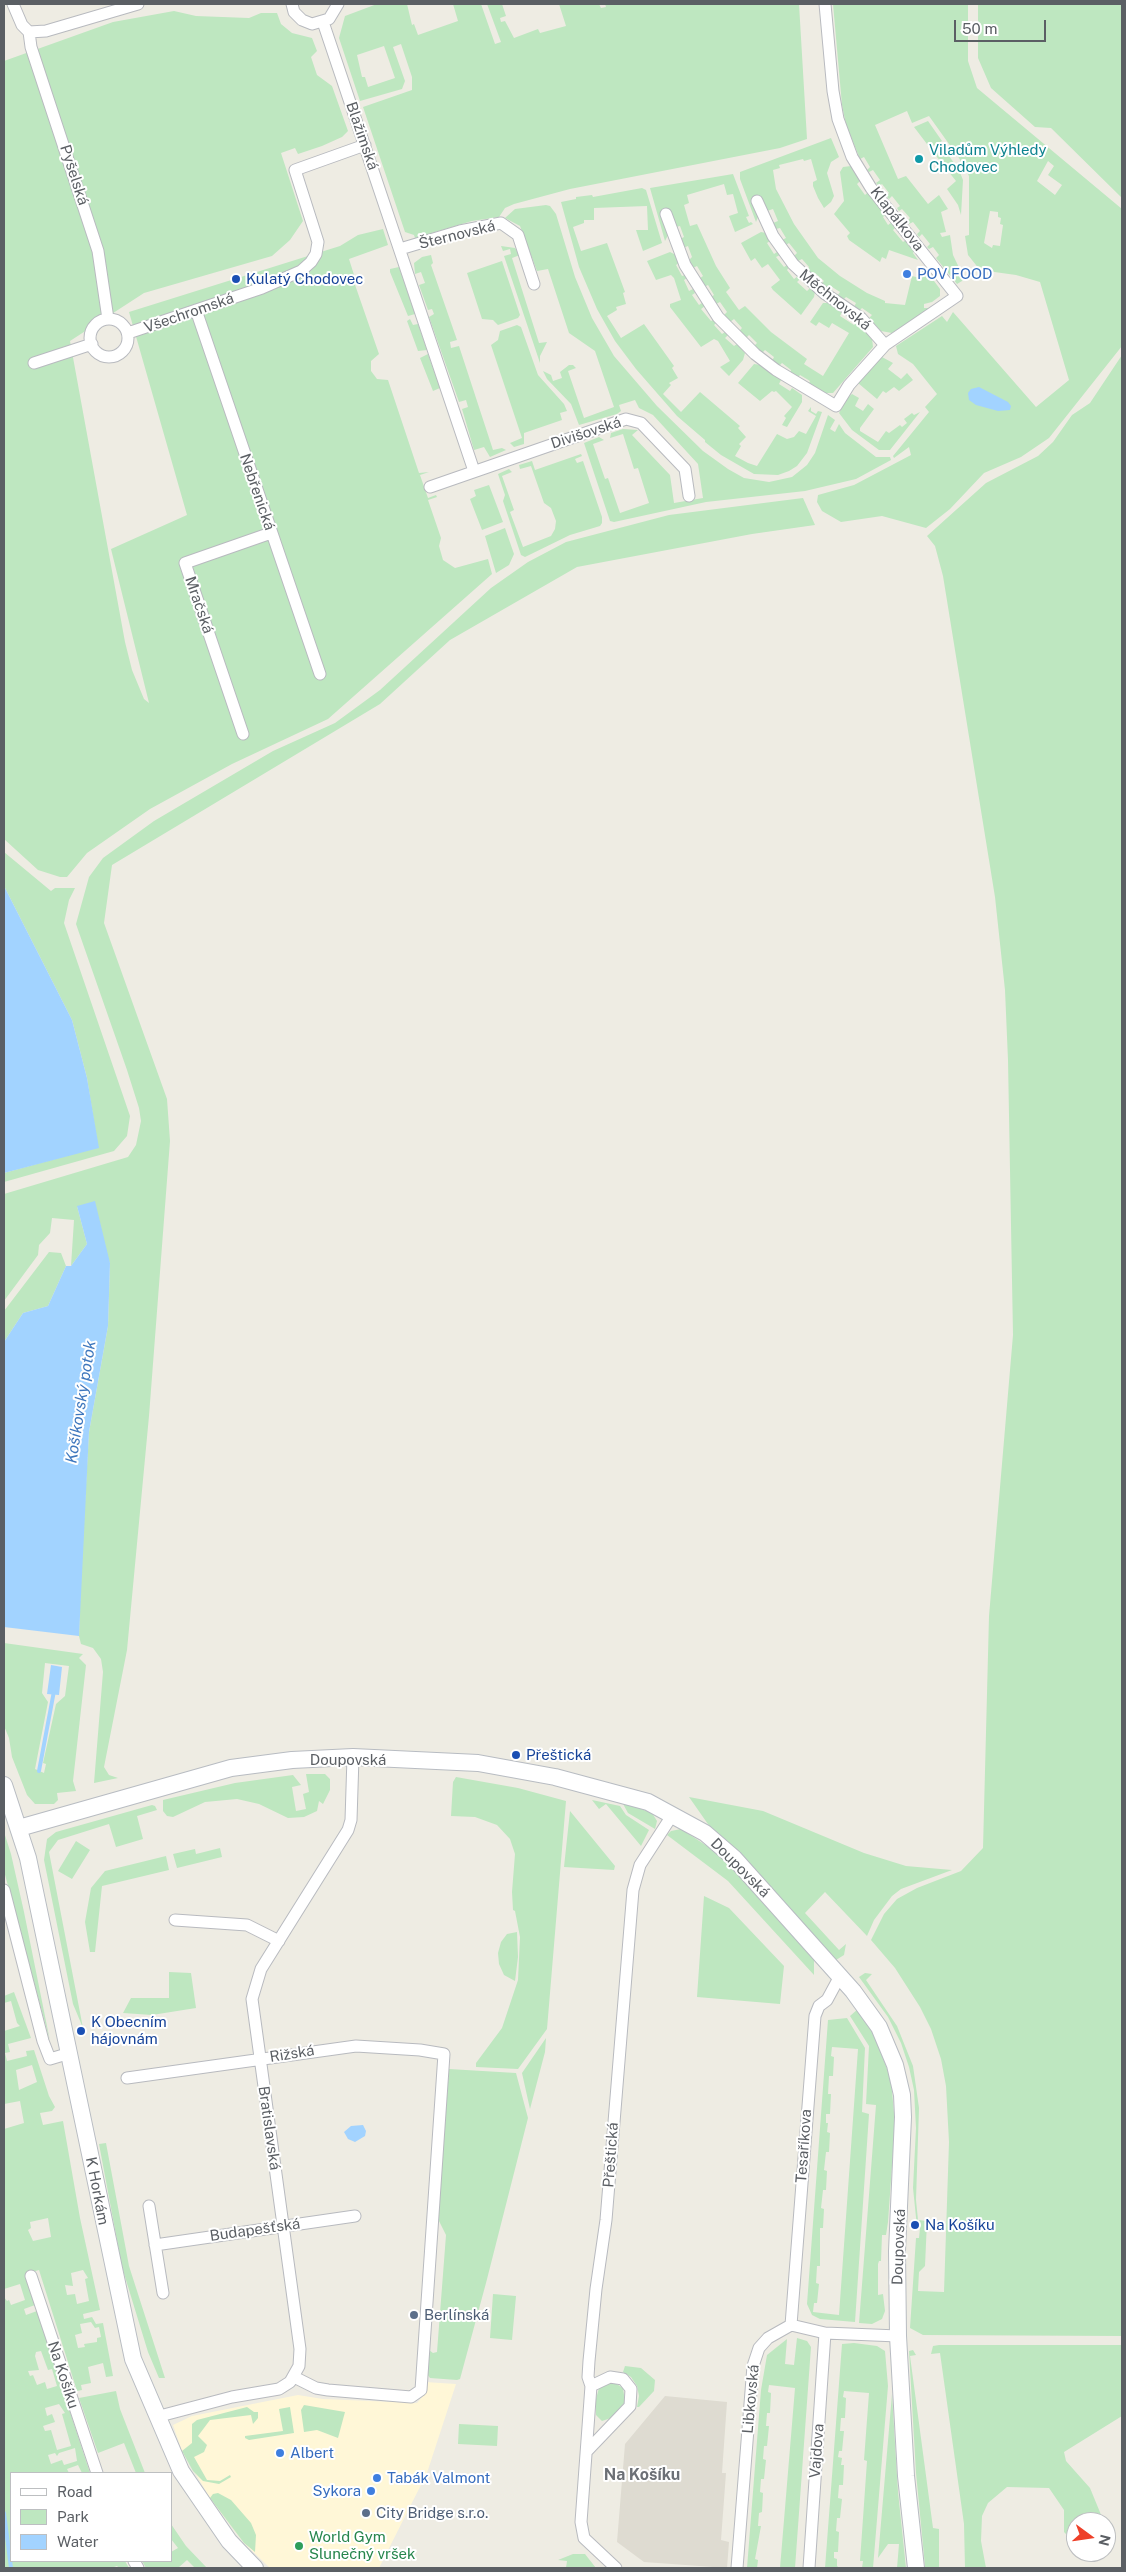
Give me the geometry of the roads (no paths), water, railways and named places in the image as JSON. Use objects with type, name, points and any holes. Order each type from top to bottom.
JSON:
[{"type":"street","name":"Pyšelská","points":[[14,4],[22,26],[29,32],[31,47],[98,251],[108,319]]},
{"type":"street","points":[[29,32],[46,31],[138,4]]},
{"type":"street","points":[[292,4],[294,12],[302,20],[312,24],[323,22],[334,13],[338,4]]},
{"type":"street","name":"Klapálkova","points":[[666,214],[685,265],[718,316],[755,354],[776,370],[836,406],[855,378],[885,345],[957,296],[872,188],[852,157],[838,119],[833,91],[825,4]]},
{"type":"street","name":"Blažimská","points":[[323,22],[400,249]]},
{"type":"street","name":"Všechromská","points":[[128,333],[281,281],[302,271],[316,254],[318,242],[295,170],[365,146]]},
{"type":"street","name":"Měchnovská","points":[[758,201],[773,236],[792,264],[824,293],[861,318],[885,345]]},
{"type":"street","name":"Šternovská","points":[[400,249],[460,231],[501,223],[518,235],[534,284]]},
{"type":"street","points":[[400,249],[474,471]]},
{"type":"street","name":"Nebřenická","points":[[196,310],[320,674]]},
{"type":"street","points":[[34,363],[92,344],[93,330],[99,322],[108,319]]},
{"type":"street","name":"Všechromská","points":[[92,344],[102,355],[117,355],[127,344],[128,333],[122,324],[108,319]]},
{"type":"street","name":"Divišovská","points":[[430,486],[626,419],[634,419],[647,428],[685,469],[689,496]]},
{"type":"street","name":"Mračská","points":[[243,734],[185,563],[271,533]]},
{"type":"street","name":"Doupovská","points":[[19,1828],[230,1768],[292,1760],[353,1757],[496,1765],[611,1791],[648,1802],[705,1833],[734,1858],[840,1976],[866,2008],[884,2038],[895,2065],[902,2094],[903,2139],[897,2251],[898,2336],[906,2476],[916,2568]]},
{"type":"street","name":"Bratislavská","points":[[294,2377],[299,2366],[301,2354],[252,2012],[253,1990],[261,1969],[348,1830],[353,1757]]},
{"type":"street","name":"K Horkám","points":[[4,1785],[28,1858],[133,2359],[171,2452],[193,2491],[229,2541],[255,2568]]},
{"type":"street","name":"Přeštická","points":[[616,2568],[582,2534],[591,2386],[588,2376],[596,2289],[600,2268],[633,1890],[640,1865],[672,1814]]},
{"type":"street","points":[[4,1890],[43,2041],[50,2059],[70,2053]]},
{"type":"street","points":[[175,1920],[247,1925],[279,1941]]},
{"type":"street","name":"Tesaříkova","points":[[791,2325],[815,2016],[817,2009],[827,2000],[840,1976]]},
{"type":"street","name":"Rižská","points":[[127,2078],[356,2046],[420,2050],[444,2054],[434,2226],[422,2383],[419,2392],[411,2396],[328,2390],[316,2388],[294,2377]]},
{"type":"street","points":[[149,2206],[163,2293]]},
{"type":"street","name":"Budapešťská","points":[[155,2245],[355,2216]]},
{"type":"street","name":"Na Košíku","points":[[31,2276],[97,2472]]},
{"type":"street","points":[[791,2325],[825,2334],[898,2336]]},
{"type":"street","name":"Libkovská","points":[[736,2568],[754,2358],[759,2348],[768,2338],[791,2325]]},
{"type":"street","name":"Vajdova","points":[[809,2568],[825,2334]]},
{"type":"street","points":[[156,2417],[232,2397],[276,2390],[286,2386],[294,2377]]},
{"type":"street","points":[[586,2451],[625,2413],[632,2398],[630,2386],[620,2378],[606,2378],[591,2386]]},
{"type":"water","points":[[979,387],[1008,402],[1011,406],[1010,410],[998,411],[976,405],[969,400],[968,393],[971,389]]},
{"type":"water","points":[[4,886],[72,1020],[87,1078],[99,1148],[4,1173]]},
{"type":"water","points":[[95,1201],[110,1263],[108,1326],[89,1432],[79,1636],[4,1627],[4,1342],[23,1313],[48,1306],[66,1266],[71,1266],[87,1244],[77,1206]]},
{"type":"water","points":[[51,1665],[62,1667],[59,1695],[47,1694]]},
{"type":"water","points":[[363,2125],[366,2131],[365,2136],[355,2142],[348,2139],[344,2132],[351,2126]]},
{"type":"waterway","name":"Košíkovský potok","points":[[39,1771],[54,1691]]},
{"type":"waterway","name":"Košíkovský potok","points":[[4,2513],[10,2560]]},
{"type":"waterway","name":"Košíkovský potok","points":[[10,2562],[11,2568]]},
{"type":"place","name":"Viladům Výhledy Chodovec","points":[[919,159]]},
{"type":"place","name":"POV FOOD","points":[[907,274]]},
{"type":"place","name":"Kulatý Chodovec","points":[[236,279]]},
{"type":"place","name":"Přeštická","points":[[516,1755]]},
{"type":"place","name":"K Obecním hájovnám","points":[[81,2031]]},
{"type":"place","name":"Na Košíku","points":[[915,2225]]},
{"type":"place","name":"Berlínská","points":[[414,2315]]},
{"type":"place","name":"Albert","points":[[280,2453]]},
{"type":"place","name":"Tabák Valmont","points":[[377,2478]]},
{"type":"place","name":"Sykora","points":[[371,2491]]},
{"type":"place","name":"City Bridge s.r.o.","points":[[366,2513]]},
{"type":"place","name":"World Gym Slunečný vršek","points":[[299,2546]]},
{"type":"district","name":"Na Košíku","points":[[642,2475]]}]
